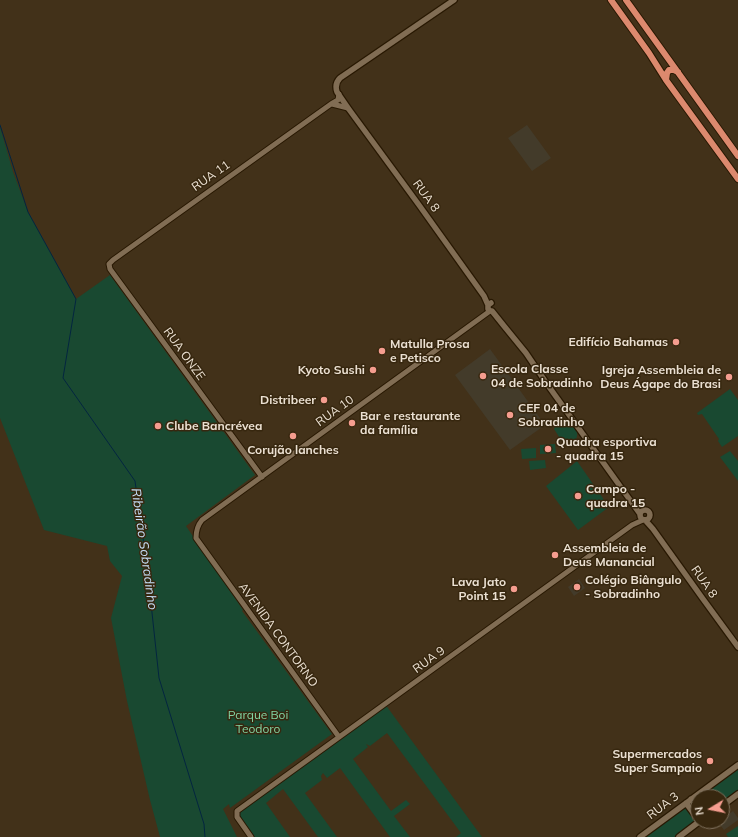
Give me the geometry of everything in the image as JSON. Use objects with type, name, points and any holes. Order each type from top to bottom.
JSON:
[{"type":"highway","points":[[611,0],[649,53],[666,80],[738,179]]},
{"type":"highway","points":[[626,0],[738,156]]},
{"type":"highway","points":[[649,53],[657,61],[661,62],[664,60],[664,52]]},
{"type":"highway","points":[[666,80],[669,70],[678,72]]},
{"type":"main road","points":[[348,108],[337,92],[336,86],[340,78],[454,0]]},
{"type":"main road","name":"RUA 8","points":[[348,108],[419,205],[485,298],[498,319],[526,353],[632,503],[653,529],[738,647]]},
{"type":"main road","name":"RUA 3","points":[[705,789],[738,765]]},
{"type":"main road","points":[[732,799],[738,794]]},
{"type":"main road","name":"RUA 3","points":[[640,837],[690,800]]},
{"type":"main road","points":[[686,803],[690,808]]},
{"type":"main road","points":[[680,837],[690,829]]},
{"type":"street","name":"RUA 11","points":[[110,269],[109,264],[113,260],[338,100],[339,94]]},
{"type":"street","points":[[331,104],[348,108]]},
{"type":"street","name":"RUA ONZE","points":[[110,269],[262,477]]},
{"type":"street","name":"RUA 10","points":[[201,544],[196,538],[196,531],[202,520],[481,317],[491,307]]},
{"type":"street","name":"RUA 9","points":[[251,837],[237,817],[237,811],[643,516]]},
{"type":"street","name":"AVENIDA CONTORNO","points":[[201,544],[339,737]]},
{"type":"street","points":[[732,799],[738,798]]},
{"type":"shaded area","points":[[527,125],[551,158],[532,171],[508,138]]},
{"type":"shaded area","points":[[490,349],[545,425],[510,450],[455,375]]},
{"type":"shaded area","name":"Colégio Biângulo - Sobradinho","points":[[579,579],[585,588],[574,596],[568,587]]},
{"type":"shaded area","points":[[733,811],[738,820],[730,826],[730,813]]},
{"type":"green space","name":"Parque Boi Teodoro","points":[[0,127],[13,172],[28,212],[76,299],[110,275],[255,475],[186,526],[243,610],[242,611],[332,734],[230,808],[229,804],[223,809],[237,837],[160,837],[127,701],[111,618],[122,576],[110,561],[107,546],[44,530],[0,418]]},
{"type":"green space","points":[[730,389],[738,400],[738,436],[722,447],[718,441],[719,439],[702,414],[698,415],[697,413]]},
{"type":"green space","points":[[560,420],[570,422],[576,428],[577,436],[572,446],[563,443],[554,429],[557,423],[562,427]]},
{"type":"green space","name":"Quadra esportiva - quadra 15","points":[[555,444],[556,453],[540,454],[540,445]]},
{"type":"green space","name":"Quadra esportiva - quadra 15","points":[[536,448],[536,458],[522,459],[521,449]]},
{"type":"green space","points":[[730,451],[738,461],[738,481],[720,457]]},
{"type":"green space","name":"Quadra esportiva - quadra 15","points":[[545,460],[546,468],[530,470],[529,461]]},
{"type":"green space","name":"Campo - quadra 15","points":[[577,461],[609,507],[578,530],[546,486]]},
{"type":"green space","points":[[385,704],[482,837],[456,837],[461,833],[387,733],[370,746],[366,744],[368,747],[353,759],[391,811],[406,800],[410,804],[394,816],[410,837],[390,837],[340,768],[327,778],[323,773],[321,776],[322,780],[305,793],[337,837],[318,837],[283,789],[266,803],[290,837],[251,837],[239,821],[237,811]]},
{"type":"green space","points":[[738,769],[738,790],[730,796],[730,789],[712,789]]},
{"type":"green space","points":[[686,807],[690,812],[690,825],[676,837],[644,837]]},
{"type":"green space","points":[[738,826],[738,837],[728,837],[726,834]]},
{"type":"waterway","name":"Ribeirão Sobradinho","points":[[0,125],[28,212],[76,299],[63,378],[135,481],[147,566],[159,678],[204,824],[205,837]]},
{"type":"place","name":"Edifício Bahamas","points":[[676,342]]},
{"type":"place","name":"Matulla Prosa e Petisco","points":[[382,351]]},
{"type":"place","name":"Kyoto Sushi","points":[[373,370]]},
{"type":"place","name":"Escola Classe 04 de Sobradinho","points":[[483,376]]},
{"type":"place","name":"Igreja Assembleia de Deus Ágape do Brasi","points":[[729,377]]},
{"type":"place","name":"Distribeer","points":[[324,400]]},
{"type":"place","name":"CEF 04 de Sobradinho","points":[[510,415]]},
{"type":"place","name":"Bar e restaurante da família","points":[[352,423]]},
{"type":"place","name":"Clube Bancrévea","points":[[158,426]]},
{"type":"place","name":"Corujão lanches","points":[[293,436]]},
{"type":"place","name":"Quadra esportiva - quadra 15","points":[[548,449]]},
{"type":"place","name":"Campo - quadra 15","points":[[578,496]]},
{"type":"place","name":"Assembleia de Deus Manancial","points":[[555,555]]},
{"type":"place","name":"Colégio Biângulo - Sobradinho","points":[[577,587]]},
{"type":"place","name":"Lava Jato Point 15","points":[[514,589]]},
{"type":"place","name":"Supermercados Super Sampaio","points":[[710,761]]}]
